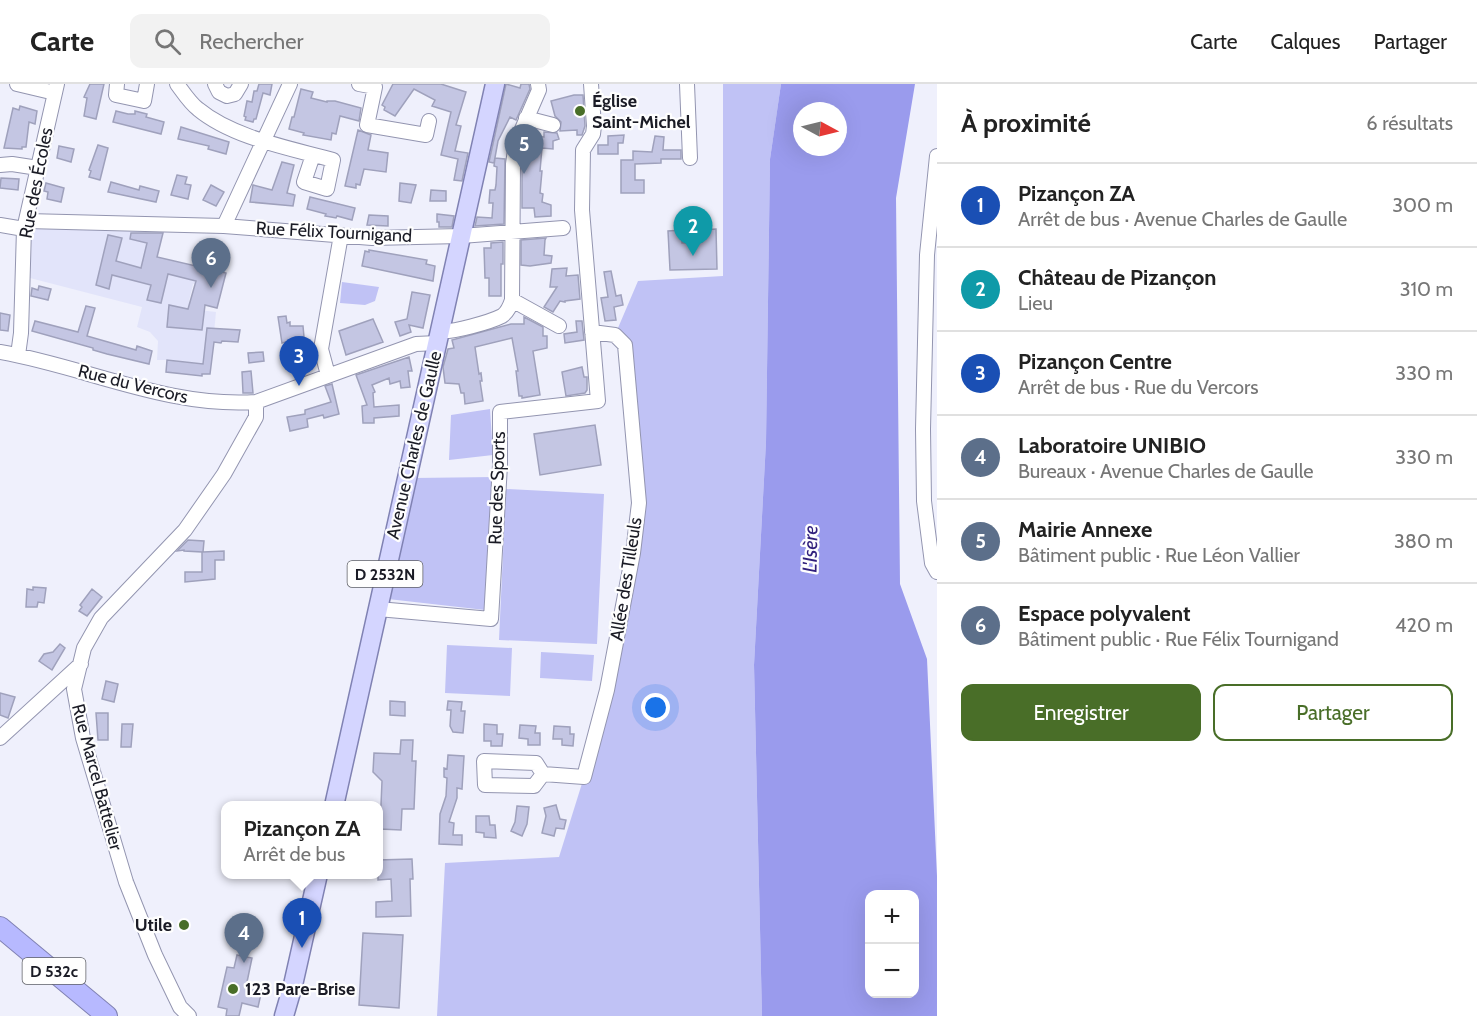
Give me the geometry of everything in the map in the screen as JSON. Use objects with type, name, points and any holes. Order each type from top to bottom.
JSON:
[{"type":"highway","name":"D 532c","points":[[0,927],[107,1016]]},
{"type":"main road","name":"Avenue Charles de Gaulle","points":[[335,801],[495,84]]},
{"type":"main road","points":[[284,1016],[317,879]]},
{"type":"main road","points":[[290,1016],[293,985]]},
{"type":"street","points":[[18,84],[56,88]]},
{"type":"street","points":[[117,84],[116,95],[144,101],[147,84]]},
{"type":"street","points":[[177,84],[197,109],[224,126],[262,141],[313,154]]},
{"type":"street","points":[[212,119],[219,89],[231,96],[241,84]]},
{"type":"street","points":[[224,226],[290,84]]},
{"type":"street","points":[[359,84],[375,87],[368,125],[426,135],[429,121]]},
{"type":"street","name":"Rue des Sports","points":[[378,609],[491,619],[500,465],[500,412],[598,401],[582,210],[583,150],[593,134],[594,126],[591,84]]},
{"type":"street","points":[[687,84],[690,158]]},
{"type":"street","points":[[542,86],[516,143],[513,164],[512,300],[559,326]]},
{"type":"street","name":"Rue des Écoles","points":[[18,355],[26,225],[56,88]]},
{"type":"street","points":[[526,118],[553,125]]},
{"type":"street","points":[[937,156],[927,255],[923,429],[924,501],[932,562],[937,572]]},
{"type":"street","points":[[0,165],[12,164],[38,168]]},
{"type":"street","name":"Rue Félix Tournigand","points":[[0,225],[224,226],[372,238],[462,236],[563,228]]},
{"type":"street","points":[[328,375],[321,349],[341,235]]},
{"type":"street","name":"Rue du Vercors","points":[[0,352],[166,395],[233,403],[256,402],[502,315],[509,309],[512,300]]},
{"type":"street","name":"Allée des Tilleuls","points":[[543,774],[584,777],[607,690],[633,553],[639,503],[625,345],[615,335],[592,332]]},
{"type":"street","name":"Rue Marcel Battelier","points":[[189,1016],[180,1007],[155,955],[126,882],[83,738],[74,689],[84,648],[102,618],[185,530],[224,474],[256,417],[256,402]]},
{"type":"street","points":[[0,738],[81,664]]},
{"type":"shaded area","points":[[723,84],[781,84],[770,159],[766,442],[754,665],[762,1016],[437,1016],[445,863],[559,857],[584,777],[639,503],[628,375],[615,335],[638,281],[723,276]]},
{"type":"shaded area","points":[[38,227],[164,231],[158,257],[201,268],[197,283],[193,284],[189,301],[190,309],[216,312],[210,374],[202,376],[166,372],[167,360],[157,360],[158,341],[150,332],[137,327],[142,307],[30,278],[32,233]]},
{"type":"shaded area","points":[[342,282],[379,287],[375,301],[365,305],[340,303]]},
{"type":"shaded area","points":[[490,409],[493,455],[449,460],[451,415]]},
{"type":"shaded area","points":[[494,477],[485,610],[388,599],[414,478]]},
{"type":"shaded area","points":[[506,489],[604,494],[597,644],[499,640]]},
{"type":"shaded area","points":[[447,645],[512,648],[510,696],[445,693]]},
{"type":"shaded area","points":[[541,652],[594,655],[592,681],[540,678]]},
{"type":"water","name":"L'Isère","points":[[781,84],[915,84],[896,198],[900,584],[927,659],[937,876],[937,1016],[762,1016],[754,665],[766,442],[770,159]]},
{"type":"building","points":[[90,84],[104,84],[96,119],[84,116],[87,98],[84,97]]},
{"type":"building","points":[[259,84],[272,84],[270,95],[263,93],[256,119],[253,122],[245,120],[247,101],[252,102],[254,91],[257,91]]},
{"type":"building","points":[[393,84],[441,84],[466,92],[456,125],[461,126],[455,151],[468,153],[462,181],[454,180],[458,159],[441,155],[451,112],[432,106],[435,100],[414,89],[395,116],[384,110],[385,107],[382,105]]},
{"type":"building","points":[[506,84],[520,88],[521,84],[529,84],[530,89],[516,120],[510,117],[498,141],[494,163],[489,162]]},
{"type":"building","points":[[301,89],[313,92],[311,98],[361,108],[359,121],[340,116],[336,134],[332,133],[331,140],[303,135],[304,133],[289,129]]},
{"type":"building","points":[[583,95],[585,126],[582,135],[577,135],[577,130],[560,131],[561,122],[555,116],[551,101]]},
{"type":"building","points":[[20,106],[37,111],[35,124],[29,122],[26,147],[22,149],[4,148],[13,108],[19,110]]},
{"type":"building","points":[[116,111],[135,114],[135,111],[164,122],[161,134],[113,122]]},
{"type":"building","points":[[181,127],[229,142],[226,154],[208,149],[209,146],[178,139]]},
{"type":"building","points":[[358,130],[371,135],[368,150],[388,153],[386,172],[364,169],[360,185],[356,184],[356,188],[345,186]]},
{"type":"building","points":[[544,132],[557,133],[559,139],[553,141],[553,149],[542,148],[540,193],[543,194],[542,202],[551,205],[551,216],[535,217],[534,208],[522,208],[522,165],[529,136],[544,137]]},
{"type":"building","points":[[624,135],[623,143],[618,143],[618,154],[598,154],[598,145],[608,145],[608,136]]},
{"type":"building","points":[[655,136],[664,137],[663,150],[681,150],[681,159],[661,159],[661,163],[635,164],[635,180],[644,180],[644,193],[621,193],[621,160],[633,160],[633,151],[652,152]]},
{"type":"building","points":[[98,145],[108,148],[100,180],[89,177],[91,171],[89,170]]},
{"type":"building","points":[[59,146],[74,149],[71,162],[57,158]]},
{"type":"building","points":[[495,158],[505,159],[504,224],[475,226],[477,217],[492,218],[493,203],[489,203],[490,190],[495,190],[496,185]]},
{"type":"building","points":[[282,162],[294,165],[287,193],[295,195],[293,206],[250,202],[253,185],[272,190]]},
{"type":"building","points":[[177,175],[187,177],[185,184],[191,185],[188,199],[171,195]]},
{"type":"building","points":[[1,178],[19,179],[18,190],[0,188]]},
{"type":"building","points":[[111,182],[139,190],[140,186],[159,191],[156,202],[108,192]]},
{"type":"building","points":[[46,183],[64,188],[61,202],[47,199],[48,192],[44,191]]},
{"type":"building","points":[[400,183],[416,185],[411,203],[399,201]]},
{"type":"building","points":[[211,185],[224,192],[216,206],[203,200]]},
{"type":"building","points":[[431,190],[446,191],[446,201],[430,201]]},
{"type":"building","points":[[310,197],[355,208],[352,220],[325,216],[326,214],[307,209]]},
{"type":"building","points":[[437,214],[454,216],[452,227],[439,227]]},
{"type":"building","points":[[369,215],[388,216],[388,226],[367,225]]},
{"type":"building","points":[[716,229],[717,269],[670,270],[668,231],[682,230],[682,243],[702,242],[701,230]]},
{"type":"building","points":[[131,233],[163,233],[157,257],[226,273],[217,308],[205,305],[202,330],[167,327],[169,305],[188,309],[196,281],[168,274],[161,303],[147,300],[151,285],[112,275],[109,289],[96,285],[108,235],[122,238],[116,261],[141,268],[147,243],[130,239]]},
{"type":"building","points":[[546,238],[544,255],[552,256],[551,263],[521,265],[521,240]]},
{"type":"building","points":[[503,242],[501,296],[489,296],[489,278],[485,278],[484,248],[491,248],[491,243]]},
{"type":"building","points":[[369,250],[427,260],[426,264],[435,266],[433,281],[362,266],[365,251],[369,252]]},
{"type":"building","points":[[567,268],[566,276],[578,275],[580,299],[560,301],[553,312],[544,307],[557,287],[550,287],[552,269]]},
{"type":"building","points":[[611,271],[616,296],[621,295],[623,305],[614,307],[616,320],[605,321],[601,298],[608,297],[604,272]]},
{"type":"building","points":[[39,286],[51,289],[48,300],[31,296],[32,288],[38,290]]},
{"type":"building","points":[[412,292],[430,295],[423,328],[409,325],[411,332],[400,336],[395,322],[407,319]]},
{"type":"building","points":[[86,306],[95,308],[87,336],[136,350],[137,346],[152,351],[149,364],[32,331],[35,321],[78,332]]},
{"type":"building","points":[[0,313],[10,315],[8,331],[0,330]]},
{"type":"building","points":[[286,316],[290,326],[303,326],[304,337],[282,343],[278,317]]},
{"type":"building","points":[[524,317],[543,327],[543,336],[547,336],[547,348],[533,351],[540,395],[522,398],[519,396],[516,371],[518,371],[512,338],[475,347],[479,374],[481,373],[483,401],[465,404],[464,393],[461,393],[459,384],[445,383],[443,367],[448,349],[454,348],[452,340],[511,324],[524,324]]},
{"type":"building","points":[[373,319],[383,342],[346,355],[339,331]]},
{"type":"building","points":[[576,321],[582,321],[584,340],[565,343],[564,334],[577,332]]},
{"type":"building","points":[[207,328],[240,330],[238,342],[214,342],[210,374],[202,374],[202,376],[166,372],[167,360],[203,364]]},
{"type":"building","points":[[263,352],[264,361],[249,363],[248,353]]},
{"type":"building","points":[[409,357],[412,371],[408,371],[410,387],[401,388],[400,381],[390,384],[389,378],[372,385],[375,392],[373,393],[374,407],[399,405],[399,416],[374,418],[374,423],[363,423],[362,406],[367,405],[356,375]]},
{"type":"building","points":[[582,367],[584,377],[587,377],[587,390],[585,393],[566,396],[562,372]]},
{"type":"building","points":[[251,371],[253,393],[243,393],[242,372]]},
{"type":"building","points":[[332,384],[339,414],[307,419],[308,427],[290,431],[287,417],[305,414],[305,410],[331,402],[325,386]]},
{"type":"building","points":[[595,425],[601,465],[540,475],[534,434]]},
{"type":"building","points":[[188,540],[204,541],[203,552],[224,551],[224,560],[215,560],[215,579],[185,582],[185,572],[202,572],[202,552],[177,551]]},
{"type":"building","points":[[33,587],[46,588],[44,603],[38,602],[37,607],[26,607],[27,589],[33,590]]},
{"type":"building","points":[[92,589],[102,597],[87,616],[79,611],[82,607],[80,605]]},
{"type":"building","points":[[60,644],[65,648],[52,670],[39,661],[44,654],[53,652]]},
{"type":"building","points":[[106,681],[118,684],[114,702],[102,699]]},
{"type":"building","points":[[0,693],[15,697],[8,718],[0,715]]},
{"type":"building","points":[[390,701],[405,702],[405,716],[390,715]]},
{"type":"building","points":[[448,701],[462,702],[461,711],[465,711],[463,733],[453,732],[450,726],[451,710],[447,710]]},
{"type":"building","points":[[96,713],[108,713],[108,740],[98,740]]},
{"type":"building","points":[[122,724],[133,724],[131,747],[121,747]]},
{"type":"building","points":[[484,724],[497,725],[497,734],[503,734],[502,746],[491,746],[491,741],[484,741]]},
{"type":"building","points":[[520,725],[536,726],[535,733],[540,733],[540,745],[528,745],[528,739],[519,738]]},
{"type":"building","points":[[554,726],[570,727],[570,734],[574,734],[573,746],[562,745],[562,739],[553,739]]},
{"type":"building","points":[[401,740],[413,740],[412,761],[416,761],[414,809],[402,809],[401,830],[383,829],[382,781],[373,772],[374,753],[400,754]]},
{"type":"building","points":[[448,755],[464,756],[462,789],[457,788],[457,798],[449,822],[454,823],[453,835],[462,835],[462,845],[439,844],[440,814],[446,796],[447,778],[444,777],[444,768],[447,769]]},
{"type":"building","points":[[556,805],[560,819],[566,820],[564,829],[556,828],[554,836],[542,833],[546,816],[544,808]]},
{"type":"building","points":[[517,806],[529,807],[527,824],[522,836],[511,831]]},
{"type":"building","points":[[476,816],[489,816],[490,825],[495,825],[496,838],[484,837],[484,833],[476,832]]},
{"type":"building","points":[[412,859],[411,916],[376,917],[376,902],[392,901],[391,879],[378,880],[383,879],[383,860]]},
{"type":"building","points":[[363,933],[403,935],[399,1008],[359,1005]]},
{"type":"building","name":"123 Pare-Brise","points":[[237,955],[252,958],[247,982],[263,985],[258,1007],[242,1003],[239,1016],[226,1016],[227,1009],[218,1007],[227,967],[234,968]]},
{"type":"place","name":"Église Saint-Michel","points":[[580,111]]},
{"type":"place","name":"Mairie Annexe","points":[[524,174]]},
{"type":"place","name":"Château de Pizançon","points":[[693,256]]},
{"type":"place","name":"Espace polyvalent","points":[[211,288]]},
{"type":"place","name":"Pizançon Centre","points":[[299,386]]},
{"type":"place","name":"Utile","points":[[184,925]]},
{"type":"place","name":"Pizançon ZA","points":[[302,948]]},
{"type":"place","name":"Laboratoire UNIBIO","points":[[244,963]]},
{"type":"place","name":"123 Pare-Brise","points":[[233,989]]}]
